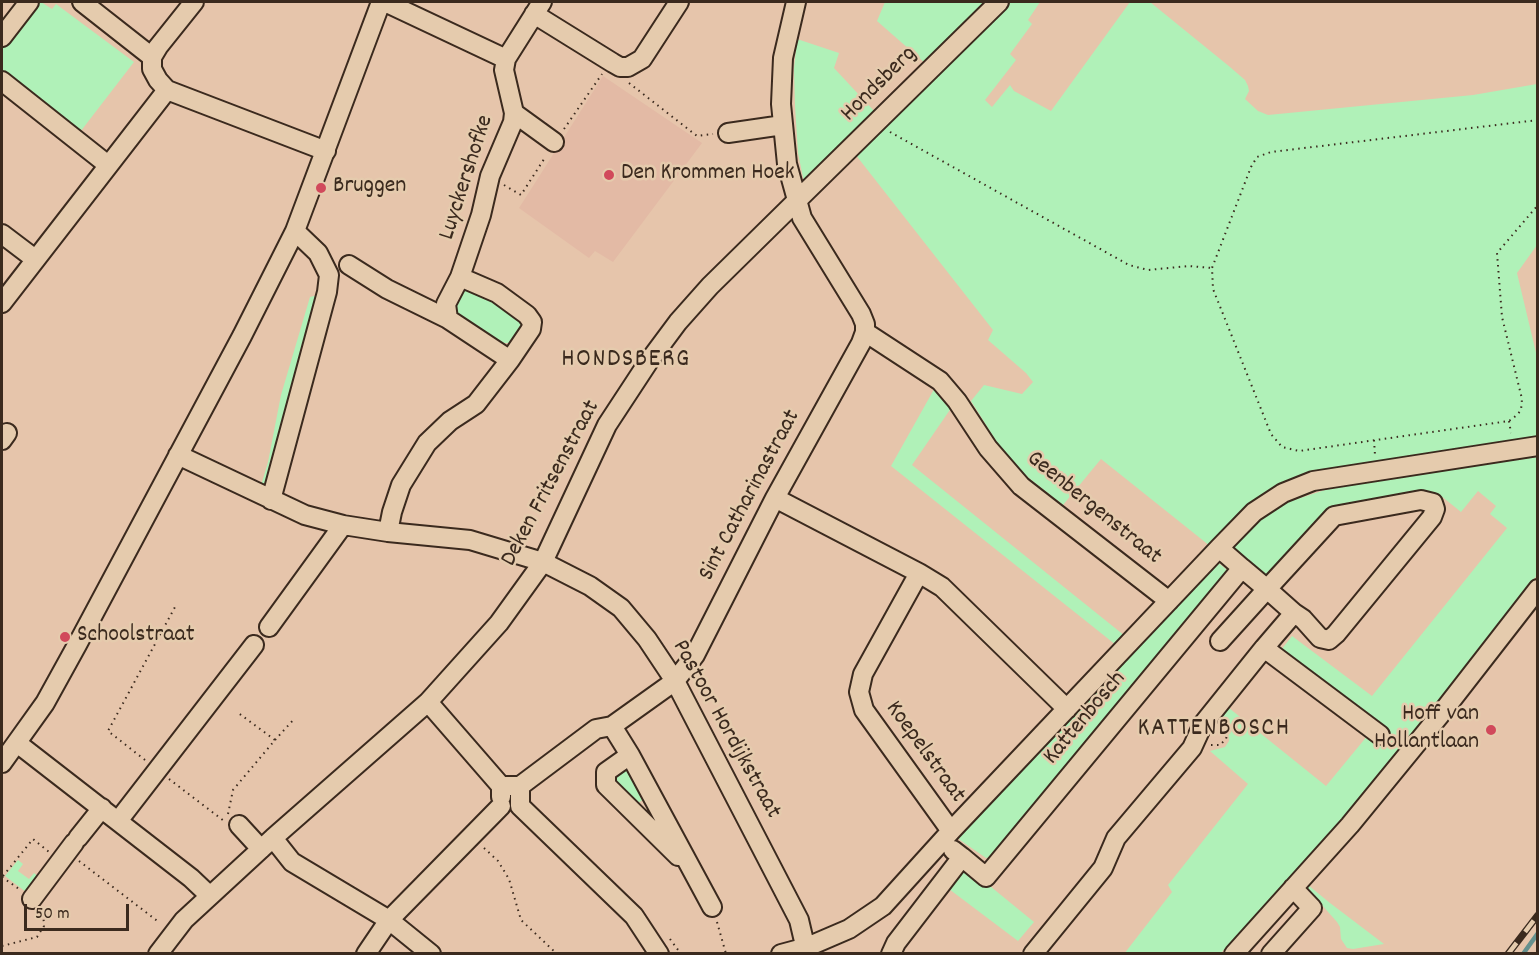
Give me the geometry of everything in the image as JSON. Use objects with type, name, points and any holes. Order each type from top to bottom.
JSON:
[{"type":"street","points":[[2,37],[29,2]]},
{"type":"street","points":[[82,2],[152,57]]},
{"type":"street","points":[[194,2],[152,57],[152,69],[158,80],[167,90],[326,151]]},
{"type":"street","points":[[2,763],[45,703],[295,231],[383,2],[506,59],[538,8],[613,63],[620,67],[628,67],[642,59],[680,2]]},
{"type":"street","points":[[796,2],[783,58],[781,104],[787,164],[802,218],[861,314],[866,332]]},
{"type":"street","name":"Hondsberg","points":[[796,202],[999,2]]},
{"type":"street","name":"Luyckershofke","points":[[448,319],[446,303],[460,277],[481,215],[490,176],[513,122],[514,113],[504,70],[506,59]]},
{"type":"street","points":[[2,81],[108,165]]},
{"type":"street","points":[[2,303],[167,90]]},
{"type":"street","points":[[514,113],[554,142]]},
{"type":"street","points":[[728,133],[783,125]]},
{"type":"street","name":"Deken Fritsenstraat","points":[[158,954],[184,920],[428,702],[499,623],[543,562],[607,425],[649,361],[678,322],[710,286],[796,202]]},
{"type":"street","points":[[271,500],[327,292],[328,275],[318,253],[295,231]]},
{"type":"street","points":[[2,234],[35,260]]},
{"type":"street","points":[[349,265],[387,289],[448,319],[510,360]]},
{"type":"street","name":"Luyckershofke","points":[[388,532],[401,485],[427,443],[450,421],[476,404],[531,329],[532,322],[527,315],[497,293],[460,277]]},
{"type":"street","name":"Sint Catharinastraat","points":[[520,786],[596,729],[612,726],[675,681],[695,655],[776,498],[866,332]]},
{"type":"street","name":"Geenbergenstraat","points":[[866,332],[940,381],[957,401],[988,448],[1021,486],[1169,601]]},
{"type":"street","name":"Kattenbosch","points":[[781,954],[807,950],[849,929],[883,906],[1254,512],[1283,493],[1313,481],[1538,446]]},
{"type":"street","name":"Pastoor Hordijkstraat","points":[[178,455],[305,516],[388,532],[470,540],[543,562],[590,586],[621,608],[648,639],[675,681],[799,920],[807,950]]},
{"type":"street","points":[[776,498],[942,587],[1067,709]]},
{"type":"street","points":[[1219,548],[1267,589],[1294,613],[1303,619],[1320,638],[1329,640],[1432,517],[1435,509],[1433,503],[1421,500],[1334,516],[1267,589],[1220,641]]},
{"type":"street","points":[[269,627],[343,525]]},
{"type":"street","name":"Kattenbosch","points":[[947,836],[962,857],[986,877],[1242,568]]},
{"type":"street","name":"Koepelstraat","points":[[919,573],[863,674],[859,692],[864,710],[947,836]]},
{"type":"street","points":[[1233,954],[1350,825],[1433,724],[1538,589]]},
{"type":"street","points":[[1033,954],[1103,868],[1116,838],[1192,748],[1203,724],[1294,613]]},
{"type":"street","points":[[118,821],[152,766],[254,645]]},
{"type":"street","points":[[1264,648],[1380,735]]},
{"type":"street","points":[[366,954],[389,920],[501,806],[501,786],[428,702]]},
{"type":"street","points":[[612,726],[712,907]]},
{"type":"street","points":[[17,743],[191,878],[210,896]]},
{"type":"street","points":[[630,755],[606,772],[606,785],[692,870]]},
{"type":"street","points":[[501,786],[520,786],[520,806]]},
{"type":"street","points":[[501,806],[520,806],[634,916],[659,954]]},
{"type":"street","points":[[32,899],[102,808]]},
{"type":"street","points":[[239,825],[292,862],[389,920],[431,954]]},
{"type":"street","points":[[891,954],[896,943],[962,857]]},
{"type":"street","points":[[1271,954],[1312,908],[1293,888]]},
{"type":"path","points":[[490,176],[521,195],[554,142],[603,73]]},
{"type":"path","points":[[623,80],[633,84],[697,136],[728,133]]},
{"type":"path","points":[[1538,120],[1271,152],[1257,157],[1251,167],[1212,268],[1213,289],[1271,434],[1282,447],[1299,451],[1509,421],[1518,416],[1522,399],[1502,317],[1497,253],[1538,205]]},
{"type":"path","points":[[877,122],[889,131],[1130,265],[1148,270],[1189,266],[1212,268]]},
{"type":"path","points":[[175,607],[107,733],[226,823],[233,789],[295,718]]},
{"type":"path","points":[[237,712],[275,740]]},
{"type":"path","points":[[472,837],[498,861],[509,879],[521,920],[557,954]]},
{"type":"path","points":[[2,946],[37,937],[44,926],[43,908],[2,876],[33,839],[70,848],[174,933]]},
{"type":"path","points":[[712,907],[726,954]]},
{"type":"shaded area","name":"Den Krommen Hoek","points":[[603,76],[702,143],[613,262],[595,251],[589,258],[519,208]]},
{"type":"green space","points":[[36,2],[41,2],[52,9],[56,4],[134,62],[77,136],[2,77],[2,47]]},
{"type":"green space","points":[[885,2],[988,2],[925,63],[877,21]]},
{"type":"green space","points":[[1011,2],[1040,2],[1028,20],[1032,24],[1010,54],[1016,60],[985,100],[992,107],[1010,85],[1014,91],[1051,111],[1130,2],[1150,2],[1230,67],[1245,80],[1248,86],[1249,91],[1245,99],[1258,111],[1268,115],[1473,95],[1537,84],[1537,245],[1517,273],[1537,357],[1537,442],[1294,483],[1210,546],[1101,459],[1063,505],[1030,479],[998,444],[971,401],[984,385],[1022,394],[1033,382],[1026,373],[988,340],[993,330],[855,154]]},
{"type":"green space","points":[[797,39],[839,53],[834,68],[875,112],[804,182],[798,153],[795,106],[794,69]]},
{"type":"green space","points":[[467,288],[475,288],[528,323],[512,343],[500,343],[459,317],[455,310],[456,297]]},
{"type":"green space","points":[[322,294],[270,479],[260,489],[268,462],[281,395],[310,297]]},
{"type":"green space","points":[[937,384],[956,401],[912,465],[1125,636],[1116,645],[891,466]]},
{"type":"green space","points":[[1537,457],[1537,575],[1441,700],[1356,804],[1221,953],[1124,954],[1172,892],[1168,885],[1248,784],[1210,751],[1225,747],[1229,741],[1228,728],[1216,714],[1224,704],[1326,786],[1368,735],[1383,746],[1391,736],[1281,650],[1292,636],[1372,696],[1507,528],[1490,514],[1496,506],[1478,491],[1461,512],[1440,495],[1422,492],[1334,508],[1267,577],[1229,548],[1250,526],[1267,513],[1285,503],[1325,490],[1358,483]]},
{"type":"green space","points":[[1216,561],[1227,570],[994,856],[986,858],[960,840],[957,836]]},
{"type":"green space","points":[[625,764],[648,796],[634,806],[610,782]]},
{"type":"green space","points":[[18,860],[23,864],[18,871],[29,879],[34,873],[42,880],[30,895],[5,876]]},
{"type":"green space","points":[[963,864],[1034,922],[1018,941],[945,886]]},
{"type":"green space","points":[[1308,885],[1384,944],[1347,948],[1341,939],[1337,922],[1306,887]]},
{"type":"waterway","points":[[1523,954],[1538,933]]},
{"type":"railway","points":[[1508,954],[1538,915]]},
{"type":"place","name":"Den Krommen Hoek","points":[[609,175]]},
{"type":"place","name":"Bruggen","points":[[321,188]]},
{"type":"place","name":"Schoolstraat","points":[[65,637]]},
{"type":"place","name":"Hoff van Hollantlaan","points":[[1491,730]]},
{"type":"district","name":"HONDSBERG","points":[[626,361]]},
{"type":"district","name":"KATTENBOSCH","points":[[1214,730]]}]
